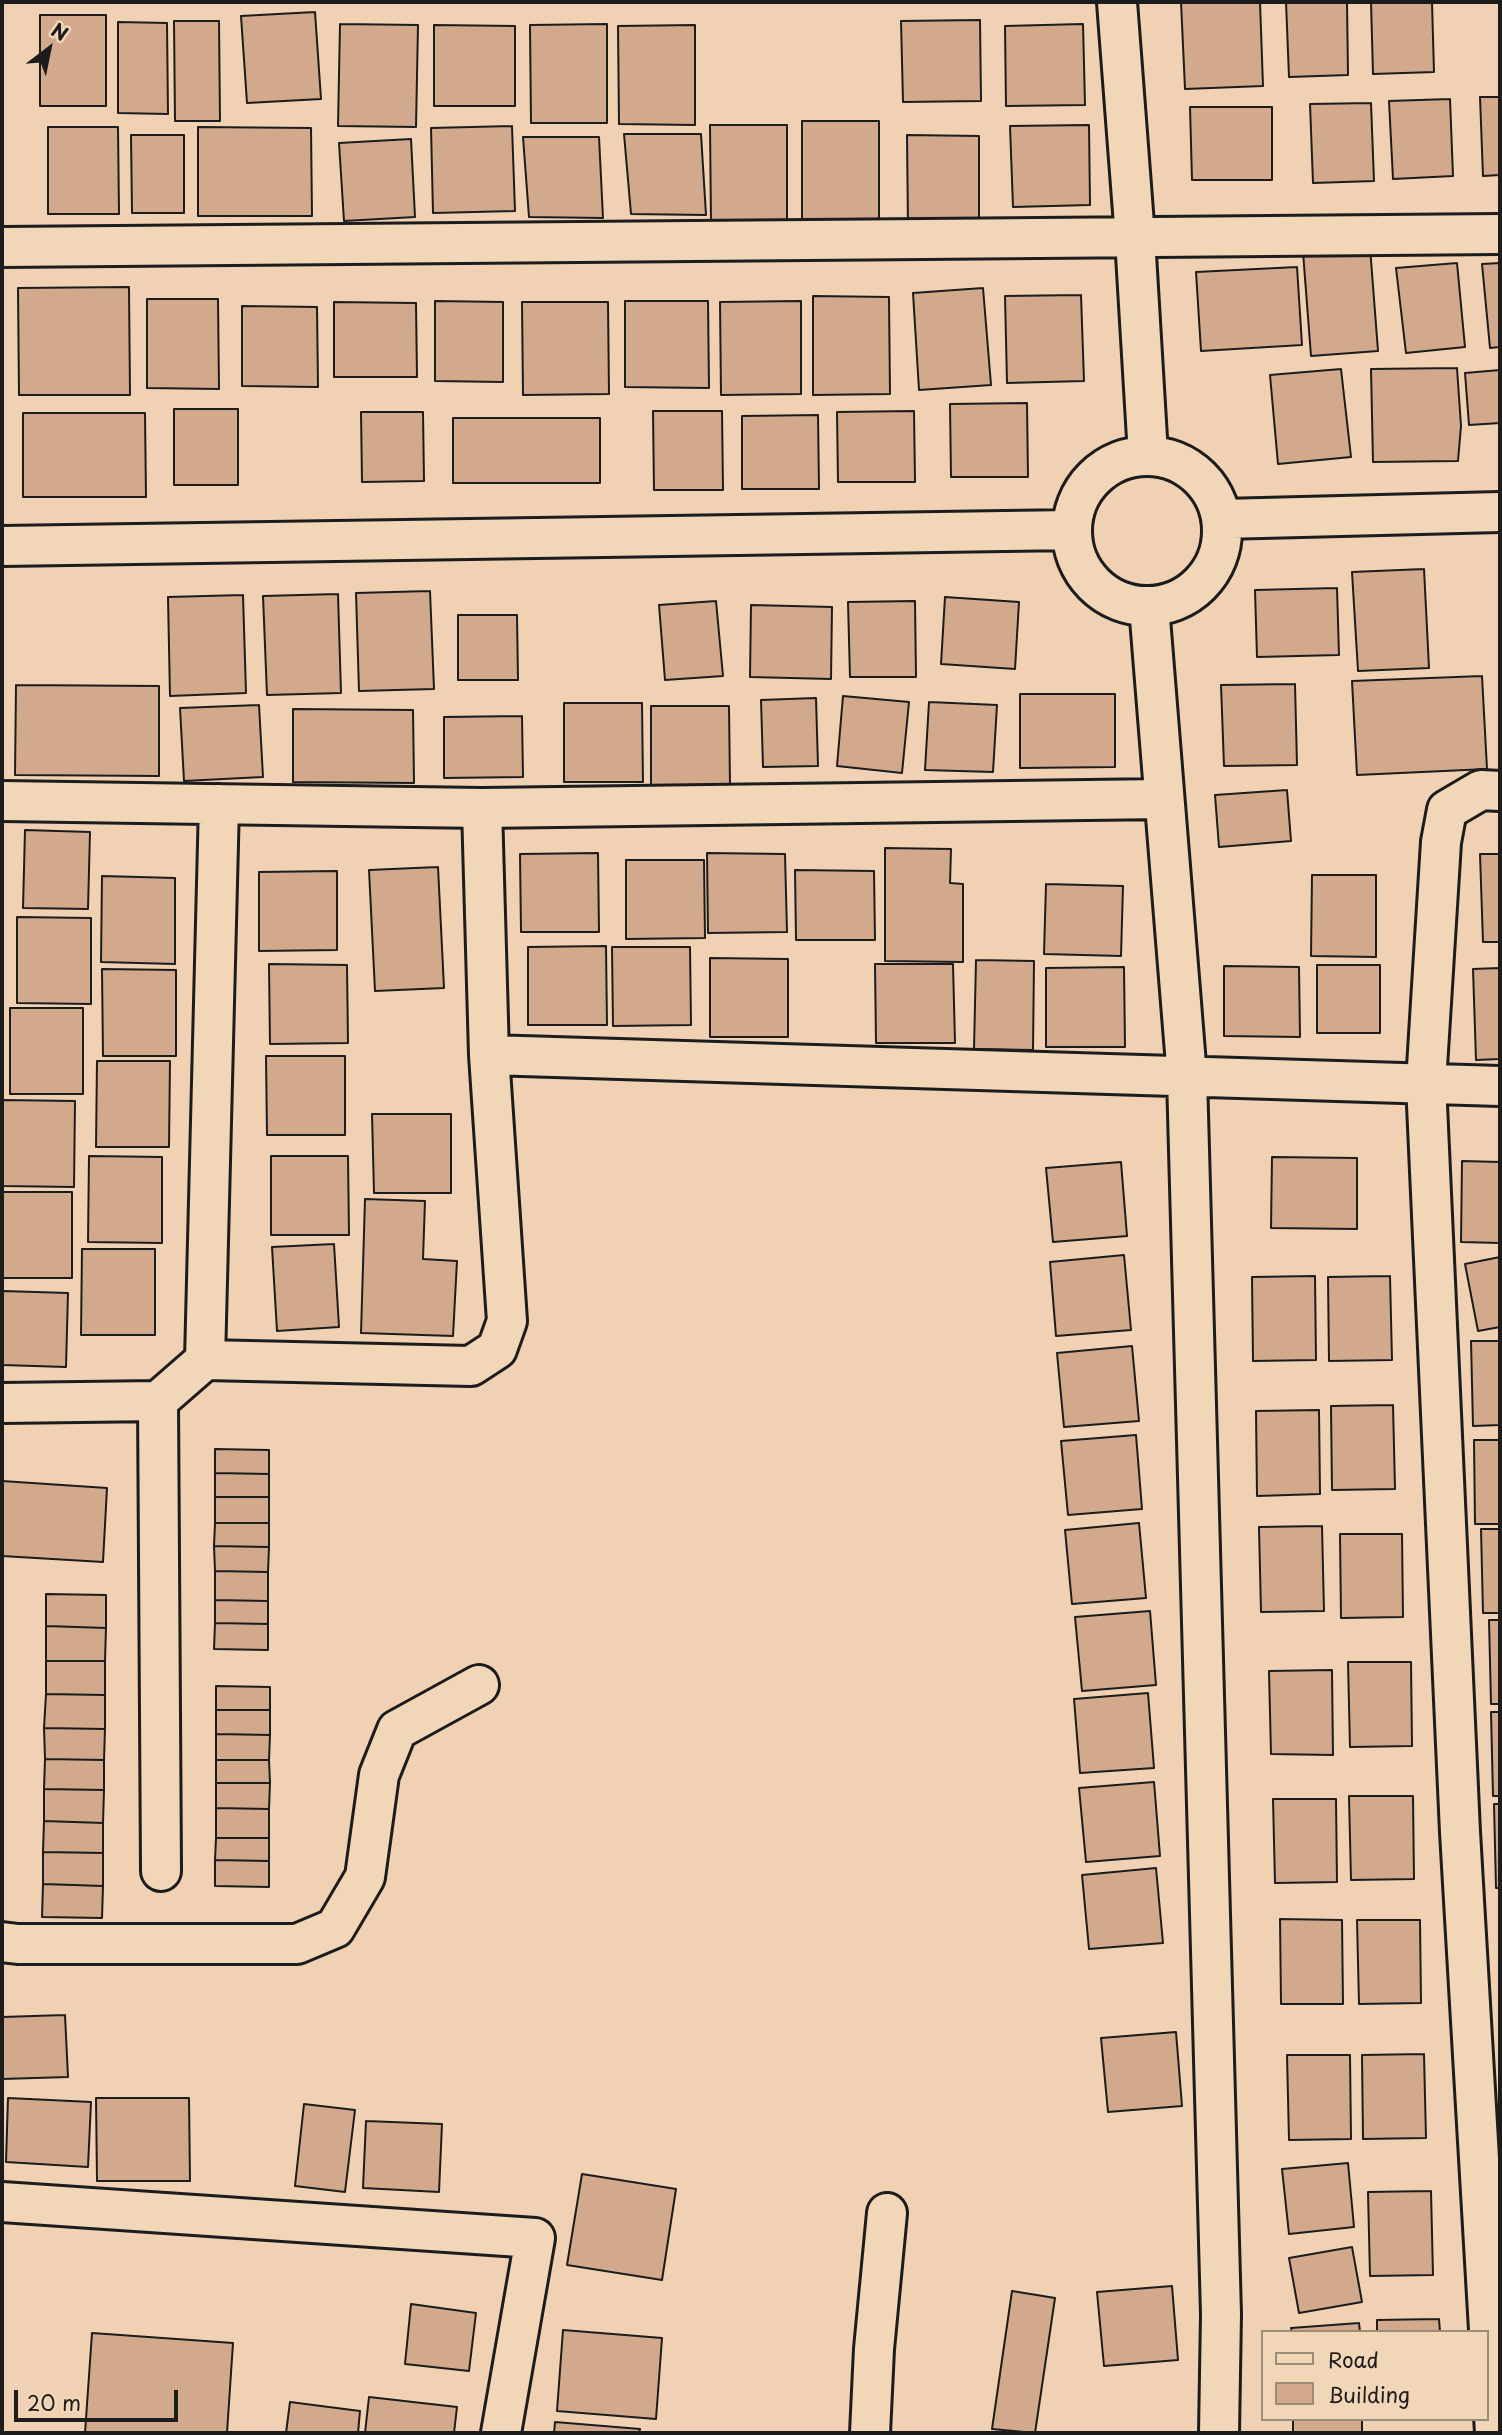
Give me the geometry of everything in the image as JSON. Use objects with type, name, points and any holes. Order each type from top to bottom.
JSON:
[{"type":"street","points":[[1117,2],[1148,455]]},
{"type":"street","points":[[2,247],[1500,234]]},
{"type":"street","points":[[1148,455],[1182,463],[1209,486],[1222,519],[1222,544],[1213,568],[1197,589],[1174,602],[1149,606],[1125,604],[1104,592],[1086,576],[1075,554],[1072,530],[1077,501],[1093,477],[1118,460],[1148,455]]},
{"type":"street","points":[[1222,519],[1500,512]]},
{"type":"street","points":[[2,547],[1072,530]]},
{"type":"street","points":[[1149,606],[1187,1077],[1221,2314],[1219,2433]]},
{"type":"street","points":[[1495,2433],[1460,1832],[1426,1083],[1441,842],[1447,810],[1481,790],[1500,791]]},
{"type":"street","points":[[2,802],[482,808],[1163,799]]},
{"type":"street","points":[[205,1360],[219,804]]},
{"type":"street","points":[[2,1403],[158,1401],[205,1360],[471,1366],[497,1349],[508,1321],[489,1055],[482,808]]},
{"type":"street","points":[[489,1055],[1500,1086]]},
{"type":"street","points":[[158,1401],[161,1871]]},
{"type":"street","points":[[2,1942],[297,1944],[335,1928],[365,1877],[379,1775],[397,1730],[479,1685]]},
{"type":"street","points":[[2,2202],[535,2238],[501,2433]]},
{"type":"street","points":[[870,2433],[874,2349],[887,2213]]},
{"type":"building","points":[[1181,2],[1260,2],[1263,86],[1185,89]]},
{"type":"building","points":[[1286,2],[1347,2],[1348,75],[1289,77]]},
{"type":"building","points":[[1371,2],[1432,2],[1434,72],[1373,74]]},
{"type":"building","points":[[315,12],[321,99],[247,103],[241,16]]},
{"type":"building","points":[[40,15],[106,15],[106,106],[40,106]]},
{"type":"building","points":[[980,20],[981,101],[903,102],[901,21]]},
{"type":"building","points":[[174,21],[219,21],[220,121],[175,121]]},
{"type":"building","points":[[118,22],[167,23],[168,114],[118,113]]},
{"type":"building","points":[[340,24],[418,25],[416,127],[338,126]]},
{"type":"building","points":[[607,24],[607,123],[531,123],[530,25]]},
{"type":"building","points":[[1083,24],[1085,105],[1006,106],[1005,26]]},
{"type":"building","points":[[434,25],[515,26],[515,106],[434,106]]},
{"type":"building","points":[[695,25],[695,125],[619,124],[618,26]]},
{"type":"building","points":[[1480,97],[1500,97],[1500,175],[1483,176]]},
{"type":"building","points":[[1450,99],[1453,176],[1393,179],[1389,101]]},
{"type":"building","points":[[1371,103],[1374,181],[1313,183],[1310,104]]},
{"type":"building","points":[[1190,107],[1272,107],[1272,180],[1192,180]]},
{"type":"building","points":[[802,121],[879,121],[879,220],[802,220]]},
{"type":"building","points":[[710,125],[787,125],[787,224],[711,224]]},
{"type":"building","points":[[1089,125],[1090,205],[1013,207],[1010,126]]},
{"type":"building","points":[[512,126],[515,211],[433,213],[431,128]]},
{"type":"building","points":[[48,127],[118,127],[119,214],[48,214]]},
{"type":"building","points":[[198,127],[311,128],[312,216],[198,216]]},
{"type":"building","points":[[624,134],[701,134],[706,215],[631,214]]},
{"type":"building","points":[[131,135],[184,135],[184,213],[132,213]]},
{"type":"building","points":[[907,135],[979,136],[979,229],[908,228]]},
{"type":"building","points":[[523,137],[599,137],[603,218],[529,217]]},
{"type":"building","points":[[411,139],[415,217],[344,221],[339,143]]},
{"type":"building","points":[[1370,247],[1378,351],[1311,356],[1303,252]]},
{"type":"building","points":[[1457,263],[1465,347],[1406,353],[1396,268]]},
{"type":"building","points":[[1500,263],[1500,347],[1490,348],[1482,264]]},
{"type":"building","points":[[1297,267],[1302,345],[1201,351],[1196,272]]},
{"type":"building","points":[[129,287],[130,395],[19,395],[18,288]]},
{"type":"building","points":[[983,288],[991,385],[919,390],[913,293]]},
{"type":"building","points":[[1081,295],[1084,381],[1007,383],[1005,296]]},
{"type":"building","points":[[813,296],[889,297],[890,394],[813,395]]},
{"type":"building","points":[[147,299],[218,299],[219,389],[147,388]]},
{"type":"building","points":[[435,301],[503,302],[503,382],[435,381]]},
{"type":"building","points":[[625,301],[708,301],[709,388],[625,387]]},
{"type":"building","points":[[801,301],[801,394],[721,395],[720,302]]},
{"type":"building","points":[[334,302],[416,303],[417,377],[334,377]]},
{"type":"building","points":[[522,302],[608,302],[609,394],[523,395]]},
{"type":"building","points":[[242,306],[317,307],[318,387],[242,386]]},
{"type":"building","points":[[1457,368],[1461,426],[1458,461],[1373,462],[1371,369]]},
{"type":"building","points":[[1341,369],[1351,457],[1278,464],[1270,375]]},
{"type":"building","points":[[1500,370],[1500,423],[1469,425],[1465,373]]},
{"type":"building","points":[[1027,403],[1028,477],[951,477],[950,404]]},
{"type":"building","points":[[174,409],[238,409],[238,485],[174,485]]},
{"type":"building","points":[[653,411],[722,411],[723,490],[654,490]]},
{"type":"building","points":[[914,411],[915,482],[838,482],[837,412]]},
{"type":"building","points":[[361,412],[423,412],[424,481],[362,482]]},
{"type":"building","points":[[23,413],[145,413],[146,497],[23,497]]},
{"type":"building","points":[[818,415],[819,489],[742,489],[742,416]]},
{"type":"building","points":[[453,418],[600,418],[600,483],[453,483]]},
{"type":"building","points":[[1424,569],[1429,668],[1358,671],[1352,572]]},
{"type":"building","points":[[1337,588],[1339,655],[1257,657],[1255,590]]},
{"type":"building","points":[[430,591],[434,689],[359,691],[356,593]]},
{"type":"building","points":[[338,594],[341,693],[267,695],[263,596]]},
{"type":"building","points":[[243,595],[246,693],[170,696],[168,597]]},
{"type":"building","points":[[945,597],[1019,602],[1015,669],[941,664]]},
{"type":"building","points":[[716,601],[723,676],[665,680],[659,605]]},
{"type":"building","points":[[915,601],[916,677],[850,677],[848,602]]},
{"type":"building","points":[[751,605],[832,607],[831,679],[750,677]]},
{"type":"building","points":[[458,615],[517,615],[518,680],[458,680]]},
{"type":"building","points":[[1482,676],[1487,769],[1357,775],[1352,681]]},
{"type":"building","points":[[1295,684],[1297,765],[1224,766],[1221,685]]},
{"type":"building","points":[[16,685],[159,686],[159,776],[15,775]]},
{"type":"building","points":[[1020,694],[1115,694],[1115,767],[1020,768]]},
{"type":"building","points":[[843,696],[909,702],[902,773],[837,766]]},
{"type":"building","points":[[816,698],[818,766],[763,767],[761,700]]},
{"type":"building","points":[[929,702],[997,705],[993,772],[925,770]]},
{"type":"building","points":[[564,703],[642,703],[643,782],[564,782]]},
{"type":"building","points":[[259,705],[263,777],[184,781],[180,708]]},
{"type":"building","points":[[651,706],[729,706],[730,785],[651,785]]},
{"type":"building","points":[[293,709],[413,710],[414,783],[293,782]]},
{"type":"building","points":[[522,716],[523,777],[444,778],[444,717]]},
{"type":"building","points":[[1287,790],[1291,841],[1219,847],[1215,795]]},
{"type":"building","points":[[25,830],[90,832],[88,909],[23,908]]},
{"type":"building","points":[[885,848],[951,849],[950,883],[963,884],[963,962],[885,961]]},
{"type":"building","points":[[598,853],[599,932],[521,932],[520,854]]},
{"type":"building","points":[[707,853],[785,854],[787,932],[708,933]]},
{"type":"building","points":[[1480,854],[1500,854],[1500,942],[1483,942]]},
{"type":"building","points":[[626,860],[704,860],[705,938],[626,939]]},
{"type":"building","points":[[438,867],[444,988],[375,991],[369,870]]},
{"type":"building","points":[[795,870],[874,871],[875,940],[796,940]]},
{"type":"building","points":[[337,871],[337,950],[259,951],[259,872]]},
{"type":"building","points":[[1312,875],[1376,875],[1376,957],[1311,956]]},
{"type":"building","points":[[102,876],[175,878],[175,964],[101,962]]},
{"type":"building","points":[[1046,884],[1123,886],[1121,956],[1044,954]]},
{"type":"building","points":[[17,917],[91,918],[91,1004],[17,1003]]},
{"type":"building","points":[[606,946],[607,1025],[528,1025],[528,947]]},
{"type":"building","points":[[612,947],[690,947],[691,1025],[613,1026]]},
{"type":"building","points":[[710,958],[788,959],[788,1037],[710,1037]]},
{"type":"building","points":[[976,960],[1034,961],[1033,1050],[974,1049]]},
{"type":"building","points":[[269,964],[347,965],[348,1043],[270,1044]]},
{"type":"building","points":[[875,964],[953,964],[955,1043],[876,1043]]},
{"type":"building","points":[[1317,965],[1380,965],[1380,1033],[1317,1033]]},
{"type":"building","points":[[1224,966],[1299,967],[1300,1037],[1224,1036]]},
{"type":"building","points":[[1124,967],[1125,1047],[1046,1047],[1046,968]]},
{"type":"building","points":[[1500,968],[1500,1059],[1476,1060],[1473,969]]},
{"type":"building","points":[[102,969],[176,970],[176,1056],[103,1056]]},
{"type":"building","points":[[10,1008],[83,1008],[83,1094],[10,1094]]},
{"type":"building","points":[[266,1056],[345,1056],[345,1135],[267,1135]]},
{"type":"building","points":[[97,1061],[170,1061],[169,1147],[96,1147]]},
{"type":"building","points":[[2,1100],[75,1101],[74,1187],[2,1186]]},
{"type":"building","points":[[372,1114],[451,1114],[451,1193],[374,1193]]},
{"type":"building","points":[[89,1156],[162,1157],[162,1243],[88,1242]]},
{"type":"building","points":[[271,1156],[348,1156],[349,1235],[271,1235]]},
{"type":"building","points":[[1272,1157],[1357,1158],[1357,1229],[1271,1228]]},
{"type":"building","points":[[1462,1161],[1500,1162],[1500,1243],[1461,1242]]},
{"type":"building","points":[[1121,1162],[1127,1236],[1053,1242],[1046,1168]]},
{"type":"building","points":[[2,1192],[72,1192],[72,1278],[2,1278]]},
{"type":"building","points":[[365,1199],[425,1201],[423,1259],[457,1261],[453,1336],[361,1333]]},
{"type":"building","points":[[334,1244],[339,1327],[277,1331],[272,1247]]},
{"type":"building","points":[[82,1249],[155,1249],[155,1335],[81,1335]]},
{"type":"building","points":[[1124,1255],[1131,1330],[1056,1336],[1050,1262]]},
{"type":"building","points":[[1500,1257],[1500,1327],[1478,1331],[1465,1264]]},
{"type":"building","points":[[1315,1276],[1316,1360],[1253,1361],[1252,1277]]},
{"type":"building","points":[[1390,1276],[1392,1360],[1329,1361],[1328,1277]]},
{"type":"building","points":[[3,1291],[68,1293],[66,1367],[2,1365]]},
{"type":"building","points":[[1471,1341],[1500,1341],[1500,1425],[1473,1426]]},
{"type":"building","points":[[1132,1346],[1139,1421],[1064,1427],[1057,1353]]},
{"type":"building","points":[[1393,1405],[1395,1489],[1332,1490],[1331,1406]]},
{"type":"building","points":[[1319,1410],[1320,1494],[1257,1496],[1256,1411]]},
{"type":"building","points":[[1136,1435],[1142,1509],[1068,1515],[1061,1441]]},
{"type":"building","points":[[1474,1440],[1500,1440],[1500,1524],[1475,1524]]},
{"type":"building","points":[[215,1449],[269,1450],[269,1474],[215,1473]]},
{"type":"building","points":[[215,1473],[269,1474],[269,1497],[215,1497]]},
{"type":"building","points":[[2,1481],[107,1488],[103,1562],[2,1556]]},
{"type":"building","points":[[215,1497],[269,1497],[269,1523],[215,1523]]},
{"type":"building","points":[[215,1523],[269,1523],[269,1547],[214,1546]]},
{"type":"building","points":[[1139,1523],[1146,1598],[1072,1604],[1065,1530]]},
{"type":"building","points":[[1322,1526],[1324,1611],[1261,1612],[1259,1527]]},
{"type":"building","points":[[1481,1529],[1500,1529],[1500,1613],[1483,1613]]},
{"type":"building","points":[[1340,1534],[1402,1534],[1403,1617],[1341,1618]]},
{"type":"building","points":[[214,1546],[269,1547],[268,1572],[215,1571]]},
{"type":"building","points":[[215,1571],[268,1572],[268,1601],[215,1600]]},
{"type":"building","points":[[46,1594],[106,1595],[106,1628],[46,1626]]},
{"type":"building","points":[[215,1600],[268,1601],[268,1624],[215,1623]]},
{"type":"building","points":[[1150,1611],[1156,1685],[1082,1691],[1075,1617]]},
{"type":"building","points":[[1489,1620],[1500,1620],[1500,1704],[1491,1704]]},
{"type":"building","points":[[215,1623],[268,1624],[268,1650],[214,1649]]},
{"type":"building","points":[[46,1626],[106,1628],[105,1661],[46,1661]]},
{"type":"building","points":[[46,1661],[105,1661],[105,1695],[46,1694]]},
{"type":"building","points":[[1348,1662],[1411,1662],[1412,1746],[1350,1747]]},
{"type":"building","points":[[1332,1670],[1333,1755],[1271,1754],[1269,1671]]},
{"type":"building","points":[[216,1686],[270,1687],[270,1710],[216,1710]]},
{"type":"building","points":[[1148,1693],[1154,1768],[1080,1773],[1074,1699]]},
{"type":"building","points":[[46,1694],[105,1695],[105,1729],[44,1728]]},
{"type":"building","points":[[216,1710],[270,1710],[270,1735],[216,1734]]},
{"type":"building","points":[[1491,1712],[1500,1712],[1500,1796],[1493,1796]]},
{"type":"building","points":[[44,1728],[105,1729],[104,1760],[45,1759]]},
{"type":"building","points":[[216,1734],[270,1735],[269,1760],[216,1760]]},
{"type":"building","points":[[45,1759],[104,1760],[104,1790],[44,1789]]},
{"type":"building","points":[[216,1760],[269,1760],[270,1783],[216,1783]]},
{"type":"building","points":[[1154,1782],[1160,1856],[1086,1862],[1079,1788]]},
{"type":"building","points":[[216,1783],[270,1783],[269,1809],[216,1808]]},
{"type":"building","points":[[44,1789],[104,1790],[103,1823],[44,1821]]},
{"type":"building","points":[[1349,1796],[1413,1796],[1414,1879],[1351,1880]]},
{"type":"building","points":[[1273,1799],[1336,1799],[1337,1882],[1275,1883]]},
{"type":"building","points":[[1494,1804],[1500,1804],[1500,1888],[1496,1888]]},
{"type":"building","points":[[216,1808],[269,1809],[269,1838],[216,1838]]},
{"type":"building","points":[[44,1821],[103,1823],[103,1853],[43,1852]]},
{"type":"building","points":[[216,1838],[269,1838],[269,1861],[215,1860]]},
{"type":"building","points":[[43,1852],[103,1853],[103,1886],[43,1884]]},
{"type":"building","points":[[215,1860],[269,1861],[269,1887],[215,1886]]},
{"type":"building","points":[[1156,1868],[1163,1943],[1089,1949],[1082,1875]]},
{"type":"building","points":[[43,1884],[103,1886],[102,1918],[42,1917]]},
{"type":"building","points":[[1280,1919],[1342,1920],[1343,2004],[1281,2004]]},
{"type":"building","points":[[1357,1920],[1420,1920],[1421,2003],[1359,2004]]},
{"type":"building","points":[[65,2015],[68,2077],[2,2079],[2,2017]]},
{"type":"building","points":[[1176,2032],[1182,2106],[1108,2112],[1101,2038]]},
{"type":"building","points":[[1424,2054],[1426,2138],[1363,2139],[1362,2055]]},
{"type":"building","points":[[1287,2055],[1350,2055],[1351,2139],[1289,2140]]},
{"type":"building","points":[[8,2098],[91,2102],[88,2167],[6,2162]]},
{"type":"building","points":[[96,2098],[189,2098],[190,2181],[97,2181]]},
{"type":"building","points":[[304,2104],[355,2110],[345,2192],[295,2186]]},
{"type":"building","points":[[366,2121],[442,2124],[439,2192],[363,2188]]},
{"type":"building","points":[[1348,2163],[1354,2227],[1289,2234],[1282,2169]]},
{"type":"building","points":[[582,2174],[676,2189],[662,2280],[567,2265]]},
{"type":"building","points":[[1431,2191],[1433,2275],[1370,2276],[1368,2192]]},
{"type":"building","points":[[1352,2247],[1362,2302],[1299,2313],[1289,2258]]},
{"type":"building","points":[[1172,2286],[1178,2360],[1104,2366],[1097,2292]]},
{"type":"building","points":[[1012,2291],[1055,2298],[1035,2433],[992,2429]]},
{"type":"building","points":[[411,2304],[476,2313],[469,2371],[405,2364]]},
{"type":"building","points":[[1439,2319],[1440,2330],[1377,2330],[1377,2320]]},
{"type":"building","points":[[1359,2323],[1360,2330],[1292,2330]]},
{"type":"building","points":[[563,2330],[662,2338],[656,2419],[557,2411]]},
{"type":"building","points":[[92,2333],[233,2343],[227,2433],[85,2433]]},
{"type":"building","points":[[369,2397],[457,2407],[454,2433],[365,2433]]},
{"type":"building","points":[[290,2402],[360,2411],[358,2433],[286,2433]]},
{"type":"building","points":[[1293,2421],[1362,2421],[1362,2433],[1293,2433]]},
{"type":"building","points":[[555,2422],[640,2429],[639,2433],[554,2433]]}]
